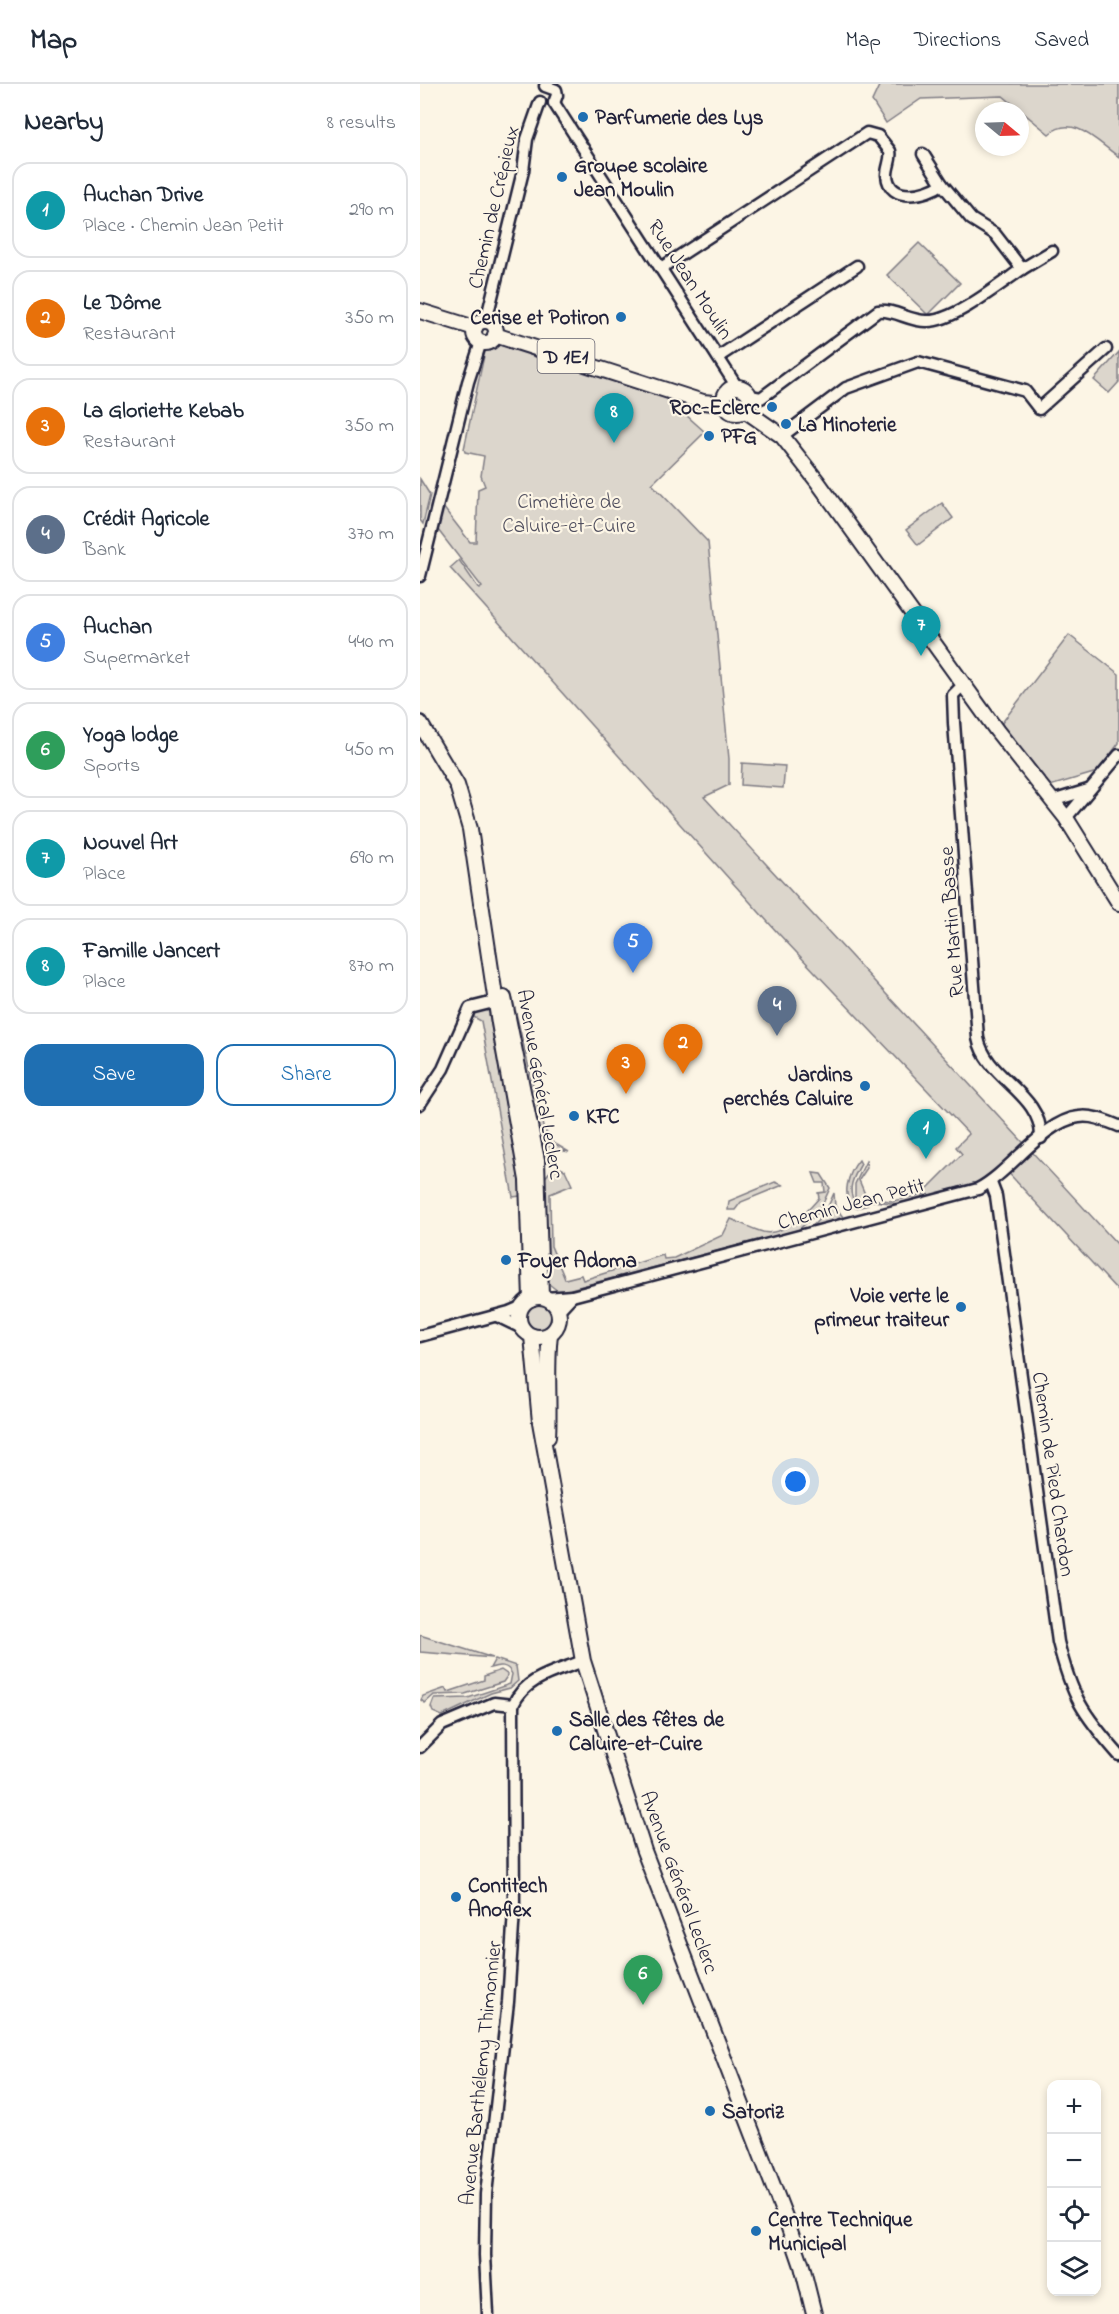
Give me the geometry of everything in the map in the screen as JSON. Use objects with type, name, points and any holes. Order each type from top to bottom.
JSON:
[{"type":"main road","points":[[420,311],[494,326],[495,335],[488,342],[481,342],[476,338],[481,325]]},
{"type":"main road","name":"D 1E1","points":[[495,335],[703,402],[724,404]]},
{"type":"main road","points":[[746,411],[750,404],[750,396],[745,389],[737,387],[726,392],[724,404],[732,413],[746,411],[782,436],[963,685],[1066,818],[1118,901]]},
{"type":"main road","name":"Avenue Général Leclerc","points":[[420,723],[443,758],[460,792],[471,830],[501,1000],[527,1180],[535,1300]]},
{"type":"main road","points":[[535,1300],[558,1311],[558,1323],[550,1334],[527,1332],[519,1316],[535,1300]]},
{"type":"main road","name":"Avenue Général Leclerc","points":[[527,1332],[583,1661],[644,1851],[787,2222],[802,2266],[814,2314]]},
{"type":"main road","name":"Avenue Général Leclerc","points":[[546,1454],[550,1411],[546,1360],[550,1334]]},
{"type":"street","points":[[552,86],[558,95],[554,102],[545,105],[540,102],[538,92],[552,86]]},
{"type":"street","name":"Chemin de Crépieux","points":[[481,325],[523,171],[527,139],[540,102]]},
{"type":"street","name":"Rue Jean Moulin","points":[[554,102],[737,387]]},
{"type":"street","points":[[661,268],[861,134],[872,133],[878,136],[890,151],[887,176],[890,185],[899,193],[922,194],[942,184]]},
{"type":"street","points":[[923,154],[942,184],[971,219],[995,234],[1022,269]]},
{"type":"street","points":[[750,396],[760,398],[872,314],[884,310],[928,321],[943,318],[1053,250]]},
{"type":"street","points":[[718,357],[857,266]]},
{"type":"street","points":[[420,576],[468,382],[481,342]]},
{"type":"street","points":[[782,436],[846,387],[918,362],[1024,391],[1036,408],[1041,408],[1106,349]]},
{"type":"street","name":"Rue Martin Basse","points":[[963,685],[953,695],[978,1038],[984,1054],[1037,1114],[1041,1138]]},
{"type":"street","points":[[1066,818],[1119,755]]},
{"type":"street","points":[[1052,801],[1089,790]]},
{"type":"street","points":[[420,1104],[444,1069],[470,1008],[501,1000]]},
{"type":"street","name":"Chemin Jean Petit","points":[[420,1336],[497,1316],[535,1300],[572,1296],[978,1190],[991,1183],[1041,1138],[1075,1117],[1097,1118],[1119,1126]]},
{"type":"street","name":"Chemin de Pied Chardon","points":[[991,1183],[996,1196],[1058,1641],[1076,1700],[1086,1718],[1119,1755]]},
{"type":"street","points":[[558,1311],[572,1296]]},
{"type":"street","points":[[497,1316],[527,1332]]},
{"type":"street","points":[[420,1747],[442,1725],[494,1703],[513,1705],[518,1695],[532,1681],[583,1661]]},
{"type":"street","name":"Avenue Barthélemy Thimonnier","points":[[488,2314],[484,2256],[486,2194],[508,2002],[514,1911],[513,1705]]},
{"type":"green space","points":[[880,84],[1119,84],[1119,157],[1076,128],[1058,128],[1049,134],[1029,117],[1029,102],[1010,102],[1003,96],[921,99],[886,123],[872,101]]},
{"type":"green space","points":[[919,243],[960,283],[928,315],[887,275]]},
{"type":"green space","name":"Cimetière de Caluire-et-Cuire","points":[[502,344],[667,398],[705,432],[652,484],[708,542],[729,759],[729,785],[704,797],[1119,1246],[1119,1292],[1002,1166],[978,1182],[900,1204],[855,1199],[855,1184],[866,1161],[867,1168],[859,1180],[867,1199],[893,1201],[927,1193],[926,1190],[962,1154],[956,1147],[969,1134],[777,932],[450,568],[459,560],[479,589],[482,587],[438,530],[443,507],[470,542],[476,542],[478,489],[485,486],[481,476],[484,456],[465,452],[464,449],[485,351]]},
{"type":"green space","points":[[1119,352],[1119,382],[1109,393],[1094,380]]},
{"type":"green space","points":[[420,479],[430,495],[423,524],[420,520]]},
{"type":"green space","points":[[942,503],[953,518],[918,545],[906,530]]},
{"type":"green space","points":[[1069,635],[1119,674],[1119,743],[1097,772],[1050,786],[1001,724]]},
{"type":"green space","points":[[742,763],[785,766],[783,788],[741,785]]},
{"type":"green space","points":[[511,992],[543,1127],[552,1142],[569,1152],[550,1148],[539,1141],[509,993]]},
{"type":"green space","points":[[488,1008],[519,1179],[520,1196],[513,1197],[481,1021],[472,1016],[477,1011]]},
{"type":"green space","points":[[859,1160],[861,1164],[854,1178],[851,1193],[855,1202],[868,1205],[856,1208],[848,1198],[847,1185]]},
{"type":"green space","points":[[552,1169],[565,1170],[572,1185],[550,1194],[551,1246],[565,1279],[581,1275],[583,1280],[663,1255],[664,1259],[674,1258],[723,1235],[731,1219],[763,1232],[779,1231],[808,1210],[819,1198],[818,1193],[825,1192],[824,1183],[817,1183],[813,1173],[821,1174],[830,1188],[819,1212],[798,1230],[559,1292],[549,1284],[544,1179]]},
{"type":"green space","points":[[775,1182],[783,1185],[741,1202],[735,1210],[728,1210],[729,1201]]},
{"type":"green space","points":[[834,1193],[835,1206],[843,1217],[811,1228],[826,1211]]},
{"type":"green space","points":[[539,1304],[548,1308],[552,1317],[548,1326],[539,1330],[530,1326],[526,1317],[530,1308]]},
{"type":"green space","points":[[420,1635],[423,1636],[493,1658],[420,1652]]},
{"type":"green space","points":[[495,1659],[516,1666],[518,1681],[510,1688],[491,1693],[442,1716],[433,1712],[431,1707],[434,1699],[468,1698],[510,1684],[512,1674],[508,1668],[500,1666],[490,1668]]},
{"type":"green space","points":[[501,1670],[508,1675],[503,1682],[465,1694],[434,1695],[425,1703],[421,1700],[423,1696],[446,1688],[448,1692],[484,1680],[484,1676]]},
{"type":"place","name":"Parfumerie des Lys","points":[[583,117]]},
{"type":"place","name":"Groupe scolaire Jean Moulin","points":[[562,177]]},
{"type":"place","name":"Cerise et Potiron","points":[[621,317]]},
{"type":"place","name":"Roc-Eclerc","points":[[772,407]]},
{"type":"place","name":"La Minoterie","points":[[786,424]]},
{"type":"place","name":"PFG","points":[[709,436]]},
{"type":"place","name":"Famille Jancert","points":[[614,443]]},
{"type":"place","name":"Nouvel Art","points":[[921,656]]},
{"type":"place","name":"Auchan","points":[[633,973]]},
{"type":"place","name":"Crédit Agricole","points":[[777,1036]]},
{"type":"place","name":"Le Dôme","points":[[683,1074]]},
{"type":"place","name":"Jardins perchés Caluire","points":[[865,1086]]},
{"type":"place","name":"La Gloriette Kebab","points":[[626,1094]]},
{"type":"place","name":"KFC","points":[[574,1116]]},
{"type":"place","name":"Auchan Drive","points":[[926,1159]]},
{"type":"place","name":"Foyer Adoma","points":[[506,1260]]},
{"type":"place","name":"Voie verte le primeur traiteur","points":[[961,1307]]},
{"type":"place","name":"Salle des fêtes de Caluire-et-Cuire","points":[[557,1731]]},
{"type":"place","name":"Contitech Anoflex","points":[[456,1897]]},
{"type":"place","name":"Yoga lodge","points":[[643,2005]]},
{"type":"place","name":"Satoriz","points":[[710,2111]]},
{"type":"place","name":"Centre Technique Municipal","points":[[756,2231]]}]
